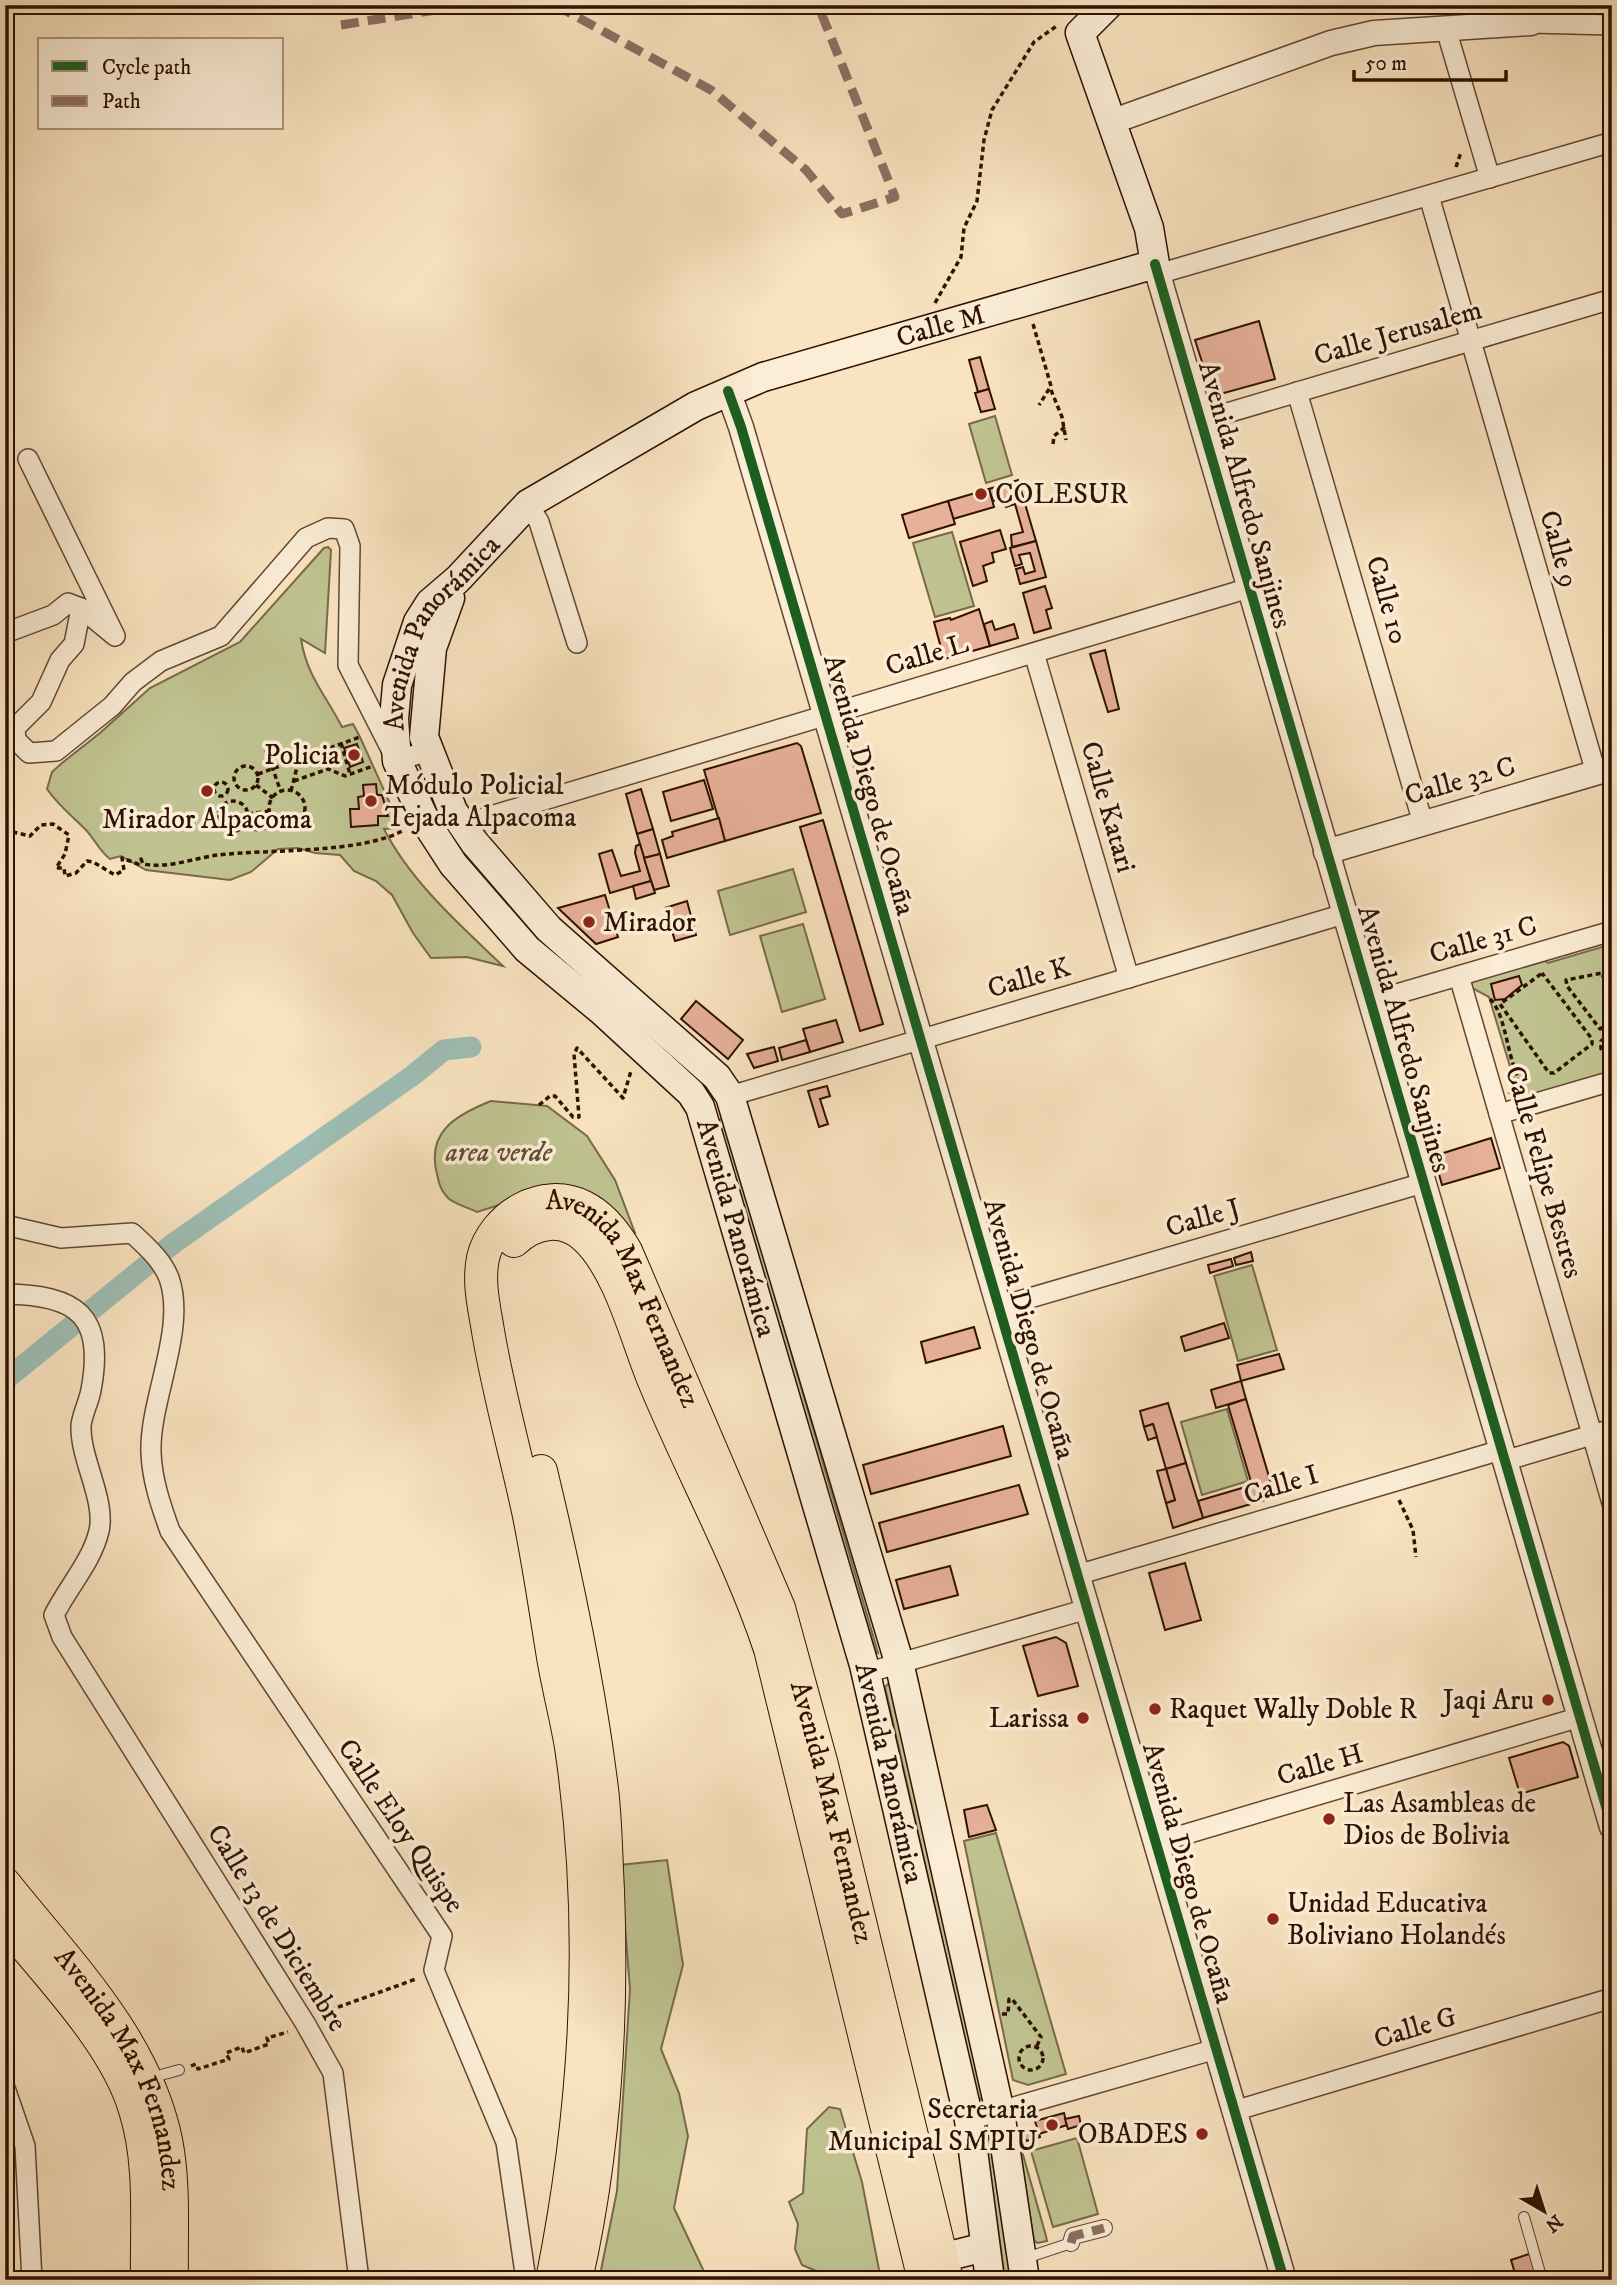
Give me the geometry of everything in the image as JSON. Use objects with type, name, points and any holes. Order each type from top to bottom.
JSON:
[{"type":"main road","points":[[1069,29],[1108,5]]},
{"type":"main road","name":"Avenida Alfredo Sanjines","points":[[1069,29],[1111,122],[1149,228],[1156,269]]},
{"type":"main road","name":"Calle M","points":[[728,391],[827,358],[1156,269]]},
{"type":"main road","name":"Avenida Panorámica","points":[[728,391],[650,432],[528,504],[458,579],[430,603],[409,644],[396,696],[385,764],[422,832],[527,949],[602,1010],[691,1093],[700,1107],[866,1673],[969,2120],[990,2280]]},
{"type":"main road","name":"Avenida Panorámica","points":[[458,579],[436,630],[432,648],[424,737],[461,825],[549,929],[717,1077],[730,1096],[899,1662],[1000,2112],[1023,2270]]},
{"type":"main road","points":[[422,832],[461,825]]},
{"type":"main road","points":[[700,1107],[730,1096]]},
{"type":"main road","name":"Avenida Max Fernandez","points":[[552,2280],[571,2187],[580,2106],[592,1827],[602,1790],[569,1606],[514,1403],[505,1316],[503,1270],[513,1242],[523,1233],[547,1223],[559,1223],[586,1238],[609,1272],[769,1612],[770,1649],[933,2270]]},
{"type":"main road","name":"Avenida Max Fernandez","points":[[576,2280],[597,2161],[608,2058],[611,1966],[592,1827]]},
{"type":"main road","name":"Avenida Max Fernandez","points":[[5,1884],[122,2032],[138,2083],[167,2143],[172,2280]]},
{"type":"main road","name":"Avenida Max Fernandez","points":[[5,1922],[105,2047],[138,2083],[147,2180],[147,2280]]},
{"type":"main road","points":[[933,2270],[985,2247]]},
{"type":"street","points":[[1111,122],[1331,43],[1374,33],[1447,29],[1495,15],[1532,14],[1612,25]]},
{"type":"street","points":[[1447,29],[1490,178]]},
{"type":"street","points":[[1156,269],[1429,196],[1612,142]]},
{"type":"street","name":"Calle 9","points":[[1429,196],[1470,341],[1604,770]]},
{"type":"street","name":"Avenida Alfredo Sanjines","points":[[1156,269],[1612,1827]]},
{"type":"street","name":"Calle Jerusalem","points":[[1200,421],[1612,299]]},
{"type":"street","name":"Avenida Diego de Ocaña","points":[[728,391],[1284,2280]]},
{"type":"street","name":"Calle 10","points":[[1297,392],[1423,823]]},
{"type":"street","points":[[5,633],[53,615],[68,603],[81,608],[115,636],[29,459]]},
{"type":"street","points":[[528,504],[539,522],[577,643]]},
{"type":"street","points":[[81,608],[74,644],[60,660],[41,702],[15,728],[16,740],[29,752],[56,751],[112,706],[132,682],[161,661],[222,636],[306,538],[328,528],[344,529],[350,546],[348,665],[385,764],[430,750]]},
{"type":"street","name":"Calle L","points":[[461,825],[1249,589]]},
{"type":"street","name":"Calle Katari","points":[[1034,653],[1129,978]]},
{"type":"street","name":"Calle 32 C","points":[[1326,852],[1604,770]]},
{"type":"street","name":"Calle K","points":[[730,1096],[1344,914]]},
{"type":"street","name":"Calle 31 C","points":[[1369,1002],[1612,931]]},
{"type":"street","name":"Calle Felipe Bestres","points":[[1459,976],[1612,1503]]},
{"type":"street","points":[[1499,1114],[1612,1081]]},
{"type":"street","name":"Calle J","points":[[999,1307],[1423,1183]]},
{"type":"street","name":"Calle Eloy Quispe","points":[[5,1225],[20,1231],[61,1238],[132,1233],[161,1264],[169,1279],[172,1325],[151,1451],[154,1483],[170,1531],[182,1553],[442,1937],[434,1970]]},
{"type":"street","name":"Calle 13 de Diciembre","points":[[5,1294],[58,1299],[75,1310],[91,1328],[96,1364],[90,1399],[81,1423],[83,1454],[99,1513],[100,1528],[91,1553],[54,1615],[62,1637],[305,2023],[332,2073],[359,2280]]},
{"type":"street","name":"Calle I","points":[[1077,1575],[1503,1455],[1612,1429]]},
{"type":"street","points":[[866,1673],[1087,1609]]},
{"type":"street","name":"Calle H","points":[[1156,1843],[1580,1717]]},
{"type":"street","points":[[434,1970],[506,2141],[526,2280]]},
{"type":"street","name":"Calle G","points":[[1234,2110],[1612,1998]]},
{"type":"street","points":[[969,2120],[1216,2049]]},
{"type":"street","points":[[5,2088],[25,2146],[32,2280]]},
{"type":"street","points":[[1071,2243],[1073,2236],[1104,2228]]},
{"type":"lane","points":[[138,2083],[179,2070]]},
{"type":"lane","points":[[1524,2217],[1542,2280]]},
{"type":"lane","points":[[1023,2270],[1071,2243]]},
{"type":"path","points":[[928,314],[961,257],[964,228],[977,201],[984,140],[992,110],[1034,42],[1069,29]]},
{"type":"path","points":[[1453,175],[1459,154],[1467,145]]},
{"type":"path","points":[[1032,318],[1065,427],[1066,440]]},
{"type":"path","points":[[1039,405],[1051,388]]},
{"type":"path","points":[[1053,444],[1054,436],[1065,427]]},
{"type":"path","points":[[258,774],[295,758],[360,737]]},
{"type":"path","points":[[341,743],[350,774]]},
{"type":"path","points":[[266,750],[281,792]]},
{"type":"path","points":[[291,791],[297,767],[295,758]]},
{"type":"path","points":[[294,781],[328,768],[345,776],[385,764]]},
{"type":"path","points":[[235,783],[235,772],[241,767],[252,767],[258,774]]},
{"type":"path","points":[[256,785],[258,774]]},
{"type":"path","points":[[224,795],[215,794],[214,787],[221,782],[227,786]]},
{"type":"path","points":[[235,783],[247,790],[256,785]]},
{"type":"path","points":[[227,786],[235,783]]},
{"type":"path","points":[[256,785],[273,798]]},
{"type":"path","points":[[227,786],[224,795],[227,802]]},
{"type":"path","points":[[227,802],[218,812],[219,823],[231,831],[243,828],[259,830],[279,824],[295,825],[305,812],[301,796],[291,791],[281,792],[273,798],[270,811],[279,824]]},
{"type":"path","points":[[227,802],[242,803],[248,814],[243,828]]},
{"type":"path","points":[[248,814],[270,811]]},
{"type":"path","points":[[5,834],[9,831],[30,836],[41,825],[53,824],[69,835],[65,854],[56,868],[64,868],[64,874],[68,876],[76,873],[87,861],[115,875],[124,870],[122,858],[138,864],[141,859],[143,864],[164,865],[216,856],[344,845],[422,832]]},
{"type":"path","points":[[1592,1039],[1543,972],[1500,1004],[1549,1073],[1554,1073],[1592,1044],[1592,1039],[1597,1035],[1601,1041],[1601,1049],[1610,1060]]},
{"type":"path","points":[[1612,1004],[1599,972],[1566,980],[1567,986],[1600,1029],[1612,1022]]},
{"type":"path","points":[[1605,983],[1612,980]]},
{"type":"path","points":[[1490,999],[1503,1026],[1523,1086]]},
{"type":"path","points":[[1601,1041],[1612,1033]]},
{"type":"path","points":[[539,1105],[550,1096],[555,1097],[573,1117],[579,1117],[574,1054],[578,1048],[623,1098],[634,1059]]},
{"type":"path","points":[[1399,1500],[1413,1530],[1416,1557]]},
{"type":"path","points":[[325,2012],[434,1970]]},
{"type":"path","points":[[1000,2015],[1008,2014],[1009,1999],[1012,1999],[1041,2037],[1036,2048]]},
{"type":"path","points":[[179,2070],[196,2064],[198,2069],[229,2059],[226,2053],[242,2047],[244,2053],[269,2044],[267,2038],[297,2029]]},
{"type":"path","points":[[1019,2071],[1022,2066],[1019,2056],[1023,2049],[1036,2048]]},
{"type":"path","points":[[1022,2066],[1032,2070],[1042,2063],[1042,2055],[1036,2048]]},
{"type":"green space","points":[[995,416],[1012,475],[986,483],[969,424]]},
{"type":"green space","points":[[952,532],[974,606],[935,617],[913,543]]},
{"type":"green space","points":[[324,548],[331,550],[325,653],[301,639],[308,664],[342,727],[353,724],[360,737],[401,828],[384,829],[395,848],[422,885],[503,966],[467,957],[431,958],[413,933],[392,895],[376,881],[354,871],[340,855],[315,853],[298,848],[278,849],[251,872],[230,880],[146,870],[121,856],[110,859],[47,789],[52,772],[150,688],[240,642]]},
{"type":"green space","points":[[793,869],[806,912],[730,935],[718,891]]},
{"type":"green space","points":[[803,924],[825,999],[782,1012],[760,936]]},
{"type":"green space","points":[[1612,944],[1612,1071],[1522,1098],[1509,1093],[1515,1083],[1489,997],[1472,988],[1472,982],[1543,960],[1548,963]]},
{"type":"green space","name":"area verde","points":[[491,1101],[547,1106],[587,1136],[615,1180],[635,1233],[617,1236],[512,1201],[477,1212],[448,1198],[440,1184],[435,1159],[440,1136],[466,1112]]},
{"type":"green space","points":[[724,1120],[878,1653],[875,1652],[718,1121]]},
{"type":"green space","points":[[1252,1265],[1277,1350],[1238,1361],[1214,1276]]},
{"type":"green space","points":[[1227,1409],[1248,1481],[1202,1495],[1181,1422]]},
{"type":"green space","points":[[888,1684],[891,1686],[983,2097],[981,2099],[978,2098],[885,1687]]},
{"type":"green space","points":[[996,1833],[1066,2074],[1028,2085],[1013,2080],[964,1841]]},
{"type":"green space","points":[[667,1860],[683,1965],[661,2049],[679,2093],[688,2136],[674,2208],[708,2280],[599,2280],[617,2191],[630,1989],[620,1865]]},
{"type":"green space","points":[[829,2107],[840,2109],[862,2182],[881,2280],[851,2280],[848,2276],[823,2274],[802,2265],[795,2249],[798,2224],[789,2202],[803,2193],[807,2129]]},
{"type":"green space","points":[[985,2136],[989,2136],[1011,2280],[1005,2280]]},
{"type":"green space","points":[[1018,2137],[1047,2241],[1034,2241]]},
{"type":"green space","points":[[1077,2138],[1098,2214],[1053,2227],[1031,2151]]},
{"type":"building","points":[[1259,321],[1275,379],[1213,396],[1195,340]]},
{"type":"building","points":[[980,357],[989,389],[978,392],[969,360]]},
{"type":"building","points":[[989,389],[995,409],[981,412],[975,393]]},
{"type":"building","points":[[1018,480],[1036,541],[1012,547],[1011,535],[1023,532],[1015,504],[1006,507],[1004,498],[993,501],[989,489]]},
{"type":"building","points":[[989,489],[994,507],[953,519],[948,501]]},
{"type":"building","points":[[948,501],[955,524],[909,538],[902,515]]},
{"type":"building","points":[[1000,530],[1006,549],[992,553],[994,562],[983,566],[987,581],[973,586],[960,542]]},
{"type":"building","points":[[1036,541],[1046,577],[1020,584],[1016,569],[1023,567],[1025,574],[1035,571],[1030,553],[1019,555],[1022,564],[1015,566],[1010,548]]},
{"type":"building","points":[[1045,586],[1052,608],[1046,610],[1051,628],[1034,633],[1023,593]]},
{"type":"building","points":[[979,609],[990,646],[944,659],[934,622],[950,618],[951,620]]},
{"type":"building","points":[[992,621],[995,630],[1014,624],[1018,638],[990,646],[984,624]]},
{"type":"building","points":[[1105,650],[1119,709],[1108,712],[1090,654]]},
{"type":"building","points":[[797,743],[801,746],[821,813],[725,841],[704,770]]},
{"type":"building","name":"Policia","points":[[357,744],[363,762],[350,767],[344,748]]},
{"type":"building","points":[[704,780],[713,809],[671,821],[663,792]]},
{"type":"building","name":"Módulo Policial Tejada Alpacoma","points":[[376,784],[377,795],[382,795],[388,816],[378,816],[378,825],[351,827],[350,809],[359,809],[358,797],[364,796],[363,785]]},
{"type":"building","points":[[641,789],[653,829],[637,834],[626,794]]},
{"type":"building","points":[[719,818],[725,841],[667,858],[662,840],[673,836],[672,832]]},
{"type":"building","points":[[823,820],[883,1024],[860,1031],[800,827]]},
{"type":"building","points":[[653,829],[660,854],[644,858],[637,834]]},
{"type":"building","points":[[640,844],[651,881],[610,893],[599,854],[612,850],[621,876],[640,871],[635,853],[636,846]]},
{"type":"building","points":[[660,854],[669,886],[654,890],[644,858]]},
{"type":"building","points":[[651,881],[655,893],[636,899],[633,886]]},
{"type":"building","points":[[605,895],[618,937],[596,944],[558,908]]},
{"type":"building","points":[[687,901],[696,935],[675,941],[665,908]]},
{"type":"building","points":[[1519,976],[1522,985],[1505,999],[1495,1000],[1491,984]]},
{"type":"building","points":[[696,1001],[743,1040],[728,1059],[681,1019]]},
{"type":"building","points":[[836,1020],[843,1042],[810,1052],[803,1029]]},
{"type":"building","points":[[806,1040],[810,1052],[782,1060],[779,1048]]},
{"type":"building","points":[[774,1047],[778,1061],[754,1068],[747,1054]]},
{"type":"building","points":[[827,1086],[830,1096],[820,1099],[828,1124],[819,1127],[808,1091]]},
{"type":"building","points":[[1491,1138],[1500,1168],[1442,1185],[1434,1156]]},
{"type":"building","points":[[1251,1252],[1253,1261],[1236,1265],[1234,1258]]},
{"type":"building","points":[[1231,1259],[1233,1266],[1210,1273],[1208,1265]]},
{"type":"building","points":[[1224,1323],[1229,1338],[1185,1351],[1181,1337]]},
{"type":"building","points":[[974,1327],[980,1348],[926,1363],[921,1342]]},
{"type":"building","points":[[1279,1354],[1284,1369],[1241,1381],[1237,1365]]},
{"type":"building","points":[[1241,1381],[1246,1399],[1216,1408],[1211,1390]]},
{"type":"building","points":[[1246,1399],[1275,1497],[1203,1518],[1198,1501],[1252,1485],[1228,1405]]},
{"type":"building","points":[[1168,1403],[1186,1463],[1166,1469],[1153,1424],[1144,1427],[1140,1411]]},
{"type":"building","points":[[1153,1424],[1157,1437],[1148,1440],[1144,1427]]},
{"type":"building","points":[[1003,1426],[1011,1456],[871,1494],[863,1465]]},
{"type":"building","points":[[1186,1463],[1203,1518],[1173,1528],[1166,1503],[1175,1500],[1166,1469]]},
{"type":"building","points":[[1166,1469],[1175,1500],[1166,1503],[1157,1471]]},
{"type":"building","points":[[1019,1485],[1028,1514],[887,1552],[879,1523]]},
{"type":"building","points":[[1185,1563],[1201,1620],[1165,1630],[1149,1573]]},
{"type":"building","points":[[950,1566],[958,1595],[904,1609],[896,1580]]},
{"type":"building","points":[[1056,1637],[1066,1643],[1078,1686],[1038,1696],[1023,1646]]},
{"type":"building","points":[[1563,1742],[1569,1746],[1578,1777],[1520,1794],[1509,1758]]},
{"type":"building","points":[[987,1805],[996,1830],[969,1837],[964,1810]]},
{"type":"building","points":[[1064,2113],[1067,2125],[1039,2134],[1035,2121]]},
{"type":"building","points":[[1079,2116],[1081,2125],[1068,2129],[1065,2119]]},
{"type":"building","points":[[1037,2128],[1040,2137],[1026,2141],[1023,2132]]},
{"type":"building","points":[[1532,2253],[1540,2280],[1517,2280],[1511,2260]]},
{"type":"waterway","points":[[5,1380],[174,1243],[412,1076],[444,1050],[471,1047]]},
{"type":"marked path","points":[[341,25],[467,5]]},
{"type":"marked path","points":[[555,5],[711,90],[806,170],[842,214],[895,197],[818,5]]},
{"type":"marked path","points":[[1071,2243],[1073,2236],[1104,2228]]},
{"type":"cycle path","points":[[1155,264],[1612,1827]]},
{"type":"cycle path","points":[[728,391],[741,427],[1284,2280]]},
{"type":"place","name":"COLESUR","points":[[981,494]]},
{"type":"place","name":"Policia","points":[[354,755]]},
{"type":"place","name":"Mirador Alpacoma","points":[[207,791]]},
{"type":"place","name":"Módulo Policial Tejada Alpacoma","points":[[371,801]]},
{"type":"place","name":"Mirador","points":[[589,922]]},
{"type":"place","name":"Jaqi Aru","points":[[1548,1700]]},
{"type":"place","name":"Raquet Wally Doble R","points":[[1155,1709]]},
{"type":"place","name":"Larissa","points":[[1083,1718]]},
{"type":"place","name":"Las Asambleas de Dios de Bolivia","points":[[1329,1819]]},
{"type":"place","name":"Unidad Educativa Boliviano Holandés","points":[[1273,1919]]},
{"type":"place","name":"Secretaria Municipal SMPIU","points":[[1052,2125]]},
{"type":"place","name":"OBADES","points":[[1202,2134]]}]
